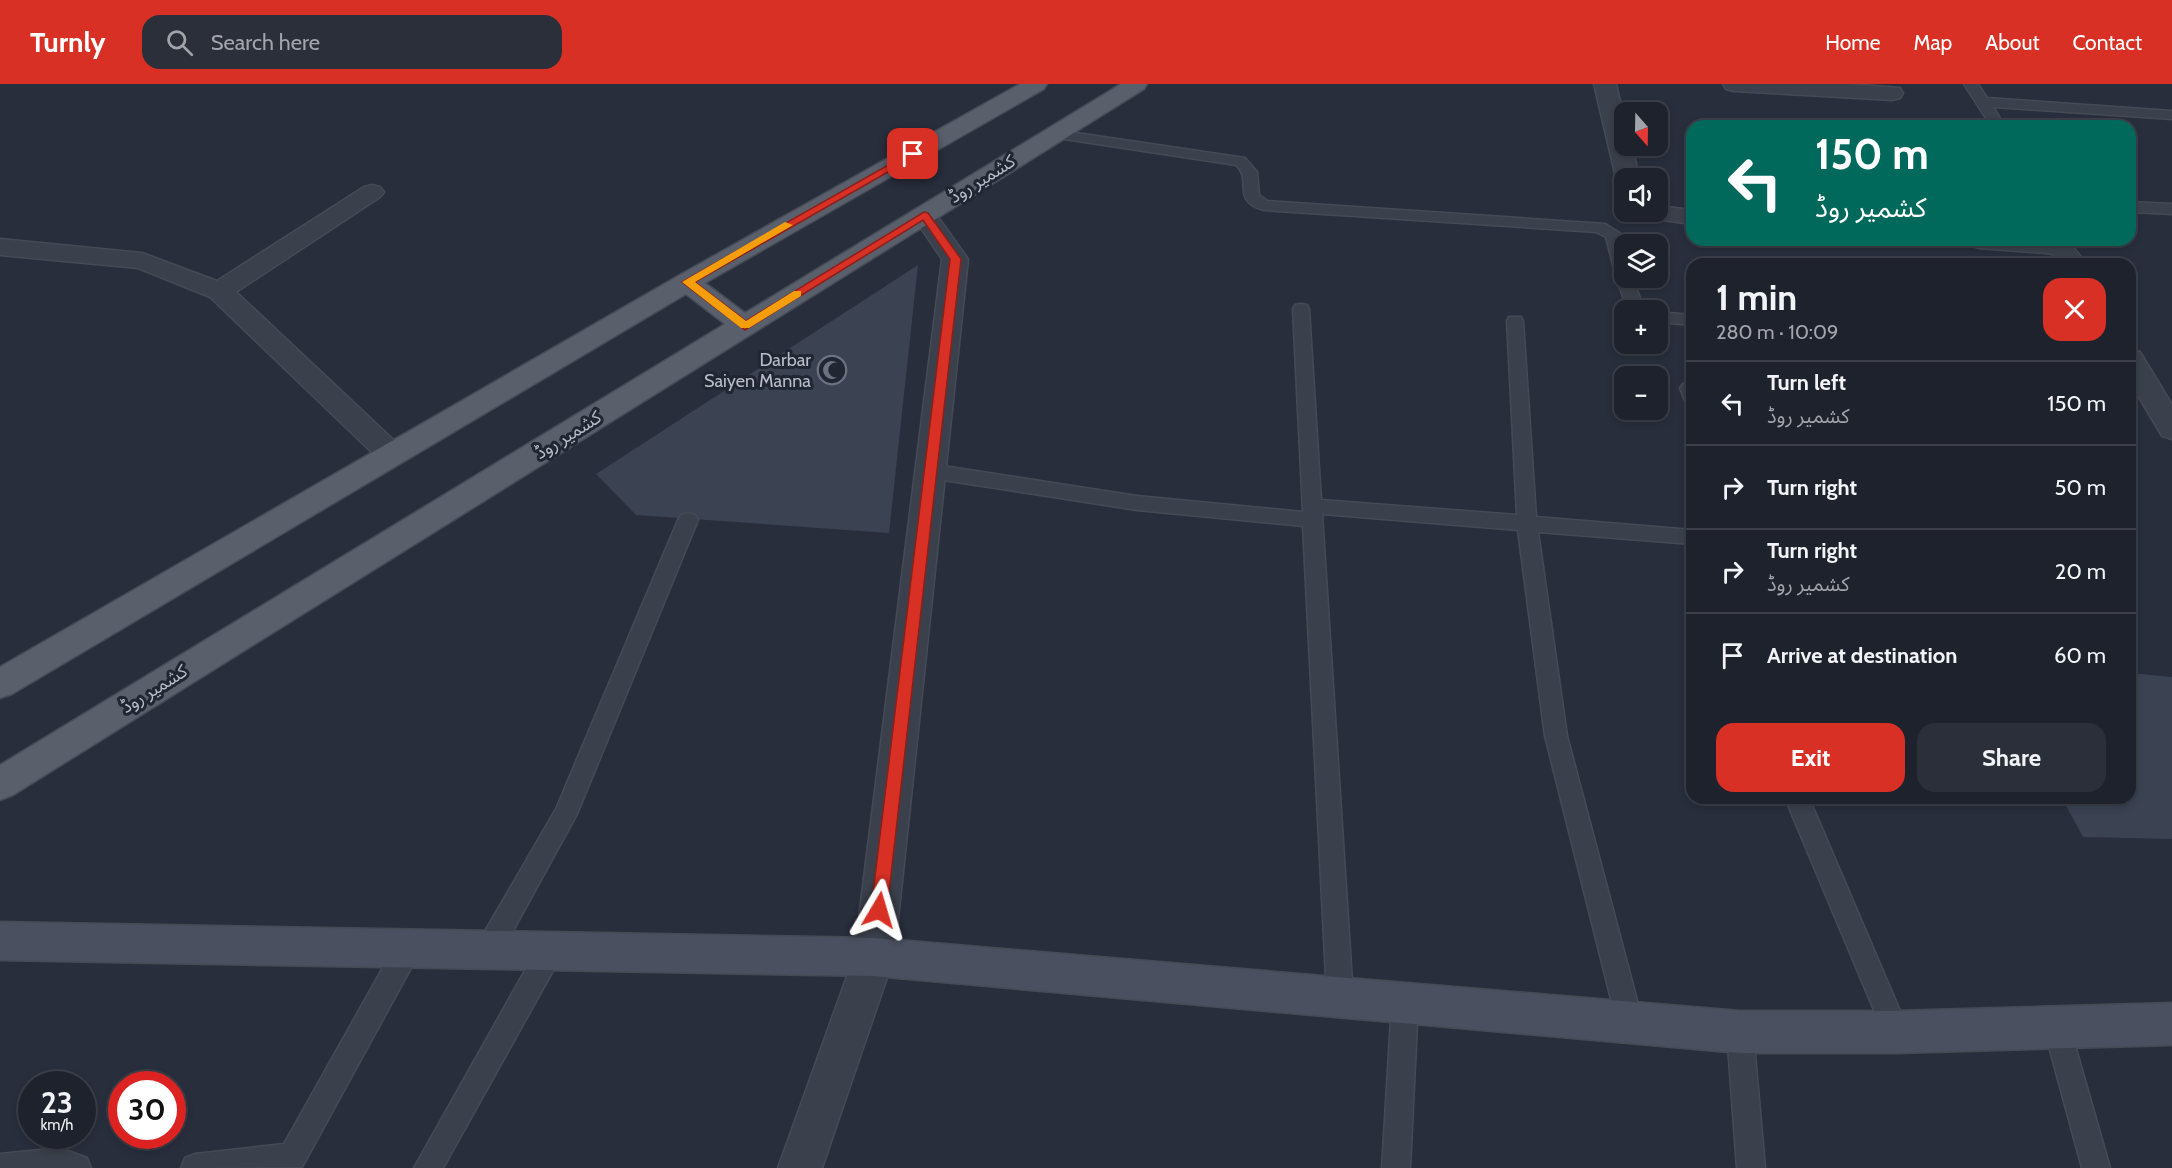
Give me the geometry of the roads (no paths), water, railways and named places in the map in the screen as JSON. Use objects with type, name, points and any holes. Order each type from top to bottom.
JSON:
[{"type":"main road","points":[[0,684],[687,282],[1035,84]]},
{"type":"main road","name":"کشمیر روڈ","points":[[0,784],[1136,84]]},
{"type":"main road","points":[[687,282],[745,326]]},
{"type":"street","points":[[1605,84],[1626,168]]},
{"type":"street","points":[[1734,84],[1892,93]]},
{"type":"street","points":[[219,291],[372,192]]},
{"type":"street","points":[[1668,214],[1686,216]]},
{"type":"street","points":[[800,1168],[874,957],[955,259],[924,215]]},
{"type":"street","points":[[2050,246],[2061,249],[2069,258]]},
{"type":"street","points":[[0,247],[142,261],[219,291],[392,455]]},
{"type":"street","points":[[2136,368],[2172,429]]},
{"type":"street","points":[[0,941],[874,957],[1740,1032],[1896,1032],[2172,1024]]},
{"type":"lane","points":[[1971,84],[1994,120]]},
{"type":"lane","points":[[1982,102],[2172,115]]},
{"type":"lane","points":[[1056,134],[1240,161],[1247,165],[1250,171],[1250,196],[1255,202],[1264,205],[1599,227],[1613,234],[1614,238]]},
{"type":"lane","points":[[2136,207],[2172,209]]},
{"type":"lane","points":[[1301,309],[1340,997]]},
{"type":"lane","points":[[1668,318],[1686,319]]},
{"type":"lane","points":[[1515,321],[1527,524],[1556,736],[1630,1023]]},
{"type":"lane","points":[[930,471],[1137,503],[1527,524],[1686,537]]},
{"type":"lane","points":[[489,950],[566,814],[688,520]]},
{"type":"lane","points":[[1800,804],[1896,1032]]},
{"type":"lane","points":[[195,1168],[292,1157],[408,948]]},
{"type":"lane","points":[[428,1168],[550,951]]},
{"type":"lane","points":[[1396,1168],[1405,1003]]},
{"type":"lane","points":[[2057,1028],[2096,1168]]},
{"type":"lane","points":[[1740,1032],[1751,1168]]},
{"type":"lane","points":[[0,1168],[60,1162],[76,1168]]},
{"type":"place","name":"Darbar Saiyen Manna","points":[[832,370]]}]
